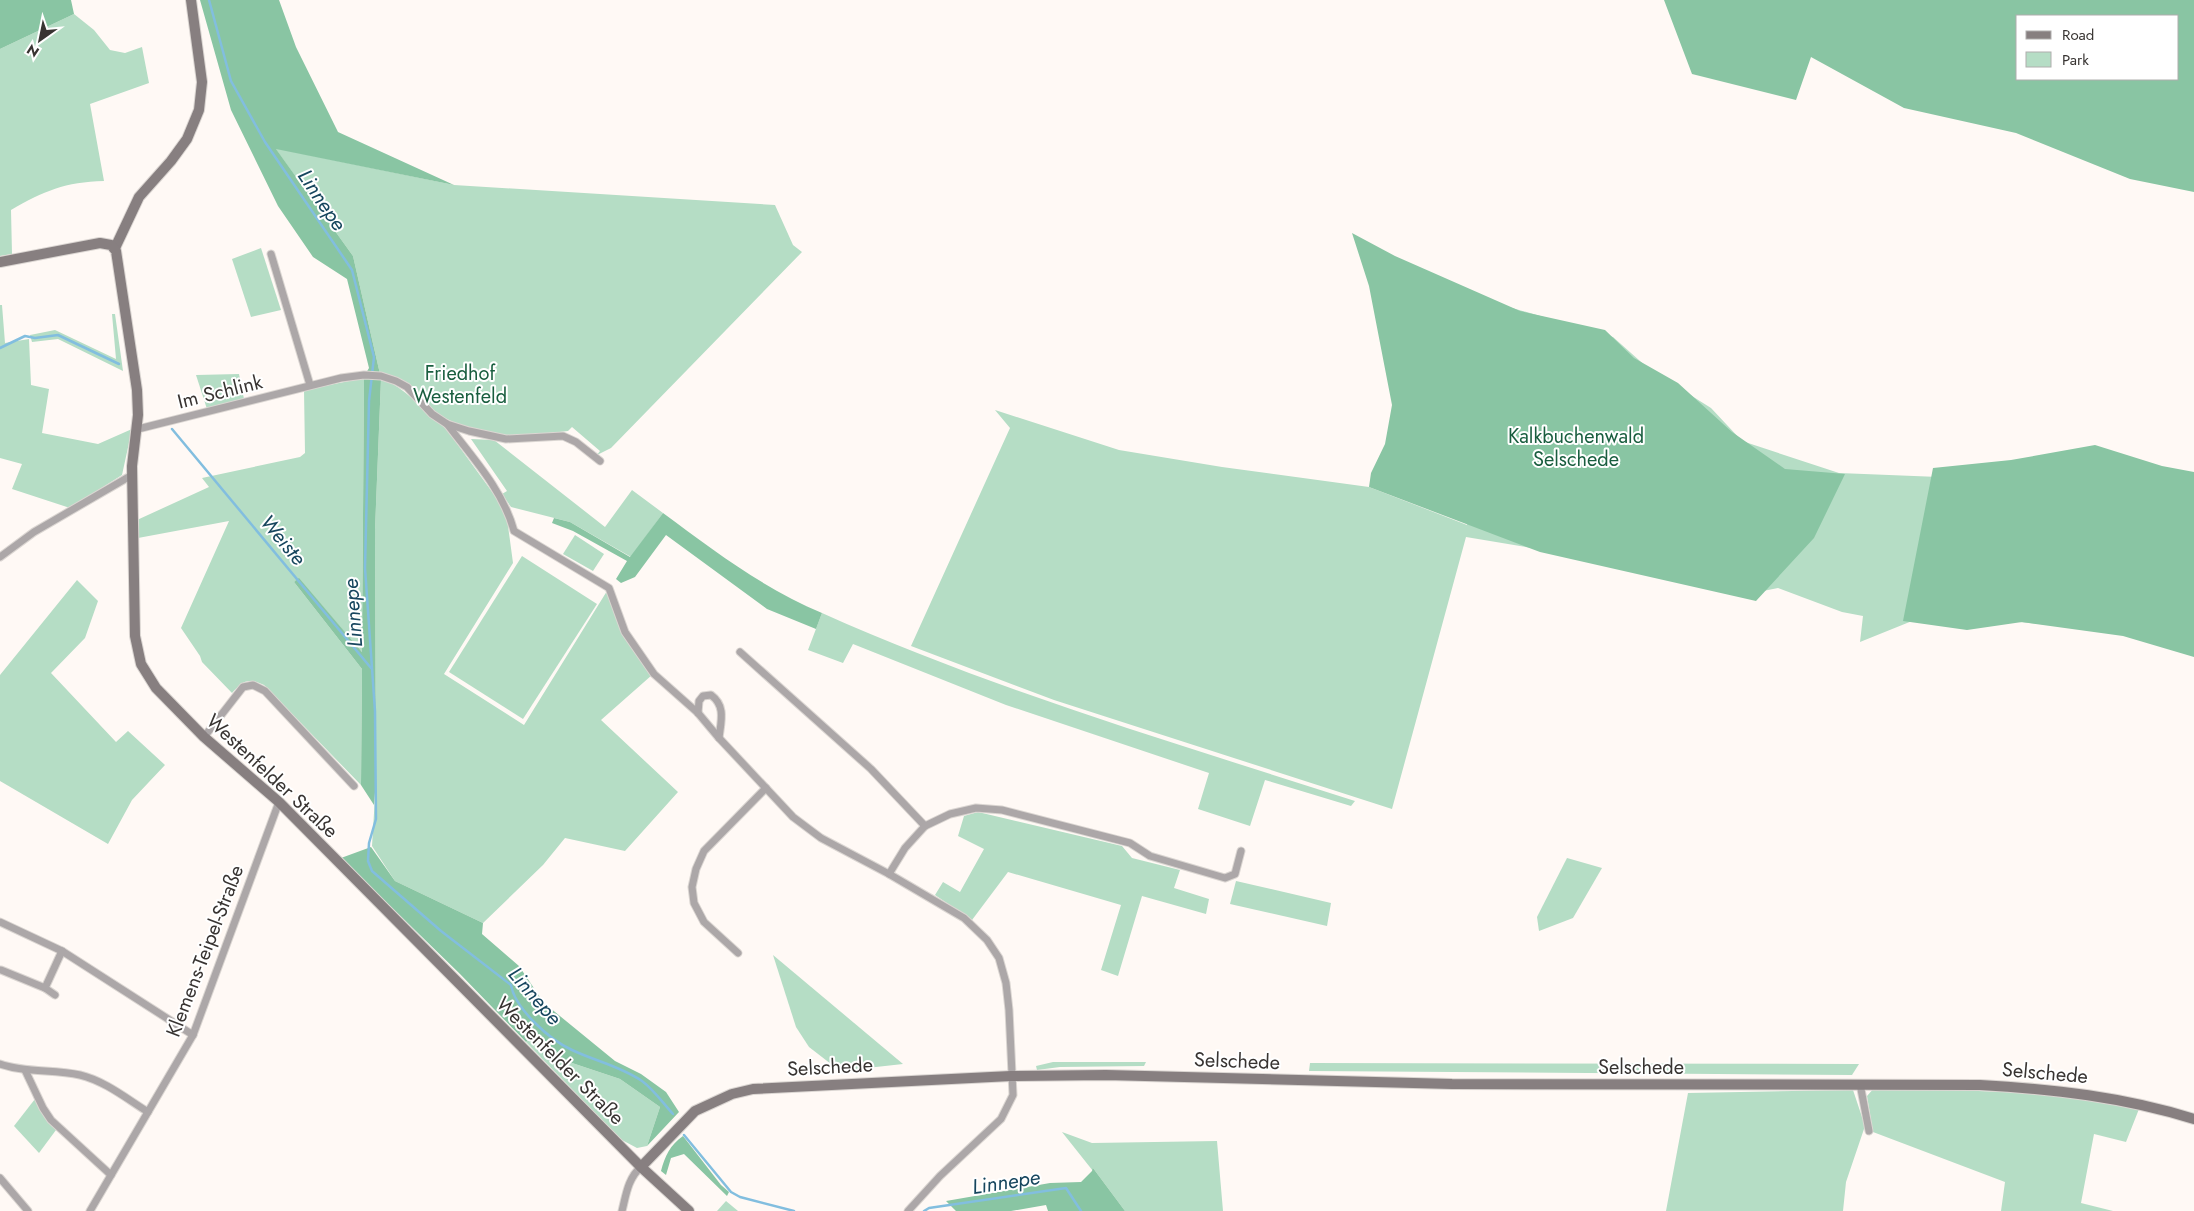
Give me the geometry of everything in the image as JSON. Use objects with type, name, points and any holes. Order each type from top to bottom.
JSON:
[{"type":"street","points":[[0,262],[94,244],[110,245],[139,197],[171,161],[187,139],[199,110],[202,82],[190,0]]},
{"type":"street","name":"Westenfelder Straße","points":[[110,245],[118,257],[137,390],[138,429],[132,475],[135,636],[141,664],[156,688],[204,737],[279,802],[641,1167],[689,1211]]},
{"type":"street","points":[[271,254],[310,385]]},
{"type":"street","name":"Im Schlink","points":[[138,429],[310,385],[364,375],[381,376],[407,387],[428,410],[447,424],[469,432],[506,438],[563,436],[576,442],[600,461]]},
{"type":"street","points":[[447,424],[501,496],[509,512],[514,531],[610,588],[625,632],[654,674],[698,713],[719,738],[794,817],[821,838],[889,874],[964,918],[987,940],[999,958],[1006,983],[1010,1010],[1013,1095],[1001,1118],[940,1176],[909,1210]]},
{"type":"street","points":[[0,557],[34,532],[132,475]]},
{"type":"street","points":[[740,652],[871,769],[925,826]]},
{"type":"street","points":[[204,737],[243,688],[252,685],[265,691],[354,786]]},
{"type":"street","points":[[698,713],[699,701],[704,696],[711,695],[719,701],[722,710],[719,738]]},
{"type":"street","points":[[738,953],[704,922],[694,903],[692,887],[696,869],[704,851],[766,788]]},
{"type":"street","name":"Klemens-Teipel-Straße","points":[[90,1211],[193,1035],[279,802]]},
{"type":"street","points":[[889,874],[905,848],[925,826],[950,814],[976,808],[1002,810],[1130,843],[1150,856],[1225,878],[1235,874],[1241,851]]},
{"type":"street","points":[[0,922],[62,951],[193,1035]]},
{"type":"street","points":[[45,988],[62,951]]},
{"type":"street","points":[[1,970],[45,988],[54,995]]},
{"type":"street","points":[[0,1064],[25,1070],[78,1075],[90,1078],[148,1112]]},
{"type":"street","points":[[25,1070],[43,1108],[52,1120],[111,1175]]},
{"type":"street","name":"Selschede","points":[[641,1167],[695,1111],[711,1103],[746,1091],[1011,1076],[1106,1075],[1452,1084],[1860,1084],[2037,1088],[2106,1097],[2194,1119]]},
{"type":"street","points":[[1860,1084],[1869,1131]]},
{"type":"street","points":[[622,1211],[630,1182],[635,1172],[641,1167]]},
{"type":"street","points":[[0,1178],[28,1211]]},
{"type":"green space","points":[[0,0],[71,0],[74,14],[0,49]]},
{"type":"green space","points":[[200,0],[279,0],[296,47],[338,132],[454,185],[276,149],[353,256],[380,374],[366,373],[369,368],[347,279],[313,257],[278,206],[231,110]]},
{"type":"green space","points":[[1664,0],[2194,0],[2194,192],[2130,179],[2016,133],[1904,108],[1811,57],[1796,100],[1692,74]]},
{"type":"green space","points":[[74,14],[94,30],[110,50],[125,53],[142,47],[149,83],[90,104],[104,181],[78,183],[55,189],[11,210],[12,254],[0,256],[0,49]]},
{"type":"green space","name":"Friedhof Westenfeld","points":[[275,148],[454,185],[775,205],[793,245],[802,252],[611,448],[597,455],[600,451],[572,427],[568,431],[517,437],[473,431],[438,415],[396,378],[380,374],[353,256]]},
{"type":"green space","name":"Kalkbuchenwald Selschede","points":[[1352,233],[1395,256],[1520,311],[1605,330],[1634,358],[1678,383],[1732,432],[1785,469],[1845,474],[1814,538],[1756,601],[1540,552],[1369,487],[1371,473],[1385,444],[1392,405],[1369,286]]},
{"type":"green space","points":[[261,248],[281,310],[251,317],[232,259]]},
{"type":"green space","name":"Kalkbuchenwald Selschede","points":[[1495,303],[1613,337],[1649,369],[1711,408],[1742,441],[1839,473],[1989,479],[2124,632],[2019,622],[1917,619],[1860,642],[1863,616],[1842,612],[1778,588],[1758,592],[1633,565],[1466,537],[1392,809],[1054,700],[911,646],[1010,428],[995,410],[1119,450],[1222,467],[1369,487],[1467,525]]},
{"type":"green space","points":[[0,305],[2,305],[5,343],[29,339],[31,385],[49,389],[42,433],[98,444],[132,429],[122,475],[70,508],[12,489],[22,464],[0,458]]},
{"type":"green space","points":[[112,314],[115,314],[123,371],[58,339],[32,342],[30,335],[55,330],[116,359]]},
{"type":"green space","points":[[239,374],[244,399],[207,409],[196,375]]},
{"type":"green space","points":[[364,378],[362,652],[299,579],[294,582],[362,669],[361,785],[264,685],[254,681],[246,681],[232,693],[202,662],[181,628],[229,521],[138,538],[137,520],[209,487],[202,478],[300,457],[305,453],[304,390]]},
{"type":"green space","points":[[364,378],[381,379],[375,530],[376,780],[374,805],[361,785],[362,669],[294,582],[299,578],[362,652]]},
{"type":"green space","points":[[381,379],[398,387],[442,423],[506,511],[513,563],[444,674],[524,725],[607,591],[616,613],[652,675],[601,720],[678,792],[625,851],[565,838],[543,865],[483,923],[395,881],[372,846],[376,780],[375,530]]},
{"type":"green space","points":[[471,439],[494,440],[605,527],[632,490],[663,513],[631,557],[570,522],[511,507],[502,494],[507,491]]},
{"type":"green space","points":[[2095,445],[2162,466],[2194,472],[2194,657],[2123,636],[2022,622],[1967,630],[1903,621],[1933,468],[2011,460]]},
{"type":"green space","points":[[663,513],[759,581],[822,613],[816,629],[767,609],[666,535],[635,577],[621,583],[616,579],[627,561],[573,531],[552,523],[554,518],[570,522],[630,557]]},
{"type":"green space","points":[[575,535],[604,554],[593,571],[563,554]]},
{"type":"green space","points":[[522,556],[597,604],[523,719],[449,672]]},
{"type":"green space","points":[[77,580],[98,601],[85,638],[51,673],[116,742],[128,731],[165,765],[132,800],[108,844],[0,781],[0,675]]},
{"type":"green space","points":[[822,613],[887,641],[1019,691],[1355,801],[1351,806],[1265,780],[1250,826],[1198,809],[1209,773],[1006,705],[853,644],[843,663],[808,650]]},
{"type":"green space","points":[[978,812],[1122,846],[1132,858],[1180,870],[1174,888],[1209,899],[1206,914],[1142,896],[1118,976],[1101,970],[1121,905],[1008,872],[972,920],[935,895],[943,882],[960,892],[984,849],[958,836],[964,816]]},
{"type":"green space","points":[[371,847],[395,881],[483,923],[482,934],[519,966],[544,1003],[615,1061],[641,1074],[666,1092],[679,1112],[647,1146],[660,1107],[620,1079],[557,1058],[534,1034],[526,1042],[460,974],[341,858]]},
{"type":"green space","points":[[1567,858],[1602,868],[1573,918],[1539,931],[1537,917]]},
{"type":"green space","points":[[1236,881],[1331,903],[1327,926],[1230,904]]},
{"type":"green space","points":[[773,955],[903,1064],[849,1070],[831,1064],[809,1047],[796,1027]]},
{"type":"green space","points":[[534,1034],[557,1058],[620,1079],[660,1107],[647,1146],[637,1148],[620,1139],[526,1042]]},
{"type":"green space","points":[[1053,1062],[1146,1062],[1144,1066],[1060,1067],[1037,1070],[1036,1066]]},
{"type":"green space","points":[[1310,1063],[1859,1064],[1852,1075],[1309,1071]]},
{"type":"green space","points":[[1875,1087],[2030,1093],[2078,1097],[2139,1109],[2126,1142],[2094,1134],[2081,1203],[2113,1211],[2001,1211],[2005,1182],[1873,1132],[1867,1096]]},
{"type":"green space","points":[[1853,1090],[1865,1126],[1846,1182],[1843,1211],[1666,1211],[1688,1093]]},
{"type":"green space","points":[[35,1099],[56,1130],[39,1153],[14,1126]]},
{"type":"green space","points":[[1062,1132],[1092,1143],[1217,1141],[1223,1211],[1125,1211],[1093,1168],[1093,1171]]},
{"type":"green space","points":[[683,1136],[721,1185],[729,1192],[727,1196],[684,1154],[671,1158],[666,1175],[661,1171],[669,1151]]},
{"type":"green space","points":[[1093,1168],[1125,1211],[1048,1211],[1046,1205],[1011,1211],[956,1211],[946,1201],[1050,1183],[1081,1182]]},
{"type":"green space","points":[[726,1201],[738,1211],[717,1211]]},
{"type":"waterway","name":"Linnepe","points":[[209,0],[231,81],[265,142],[352,270],[374,357],[369,401],[365,568],[375,711],[376,819],[369,843],[368,861],[372,871],[441,931],[511,985],[519,1004],[544,1031],[572,1050],[625,1071],[642,1081],[673,1114]]},
{"type":"waterway","name":"Weiste","points":[[0,348],[25,336],[35,338],[58,335],[119,364]]},
{"type":"waterway","name":"Weiste","points":[[172,429],[371,668]]},
{"type":"waterway","name":"Linnepe","points":[[684,1135],[731,1192],[740,1197],[794,1211]]},
{"type":"waterway","name":"Linnepe","points":[[924,1211],[929,1208],[1066,1188],[1081,1211]]}]
